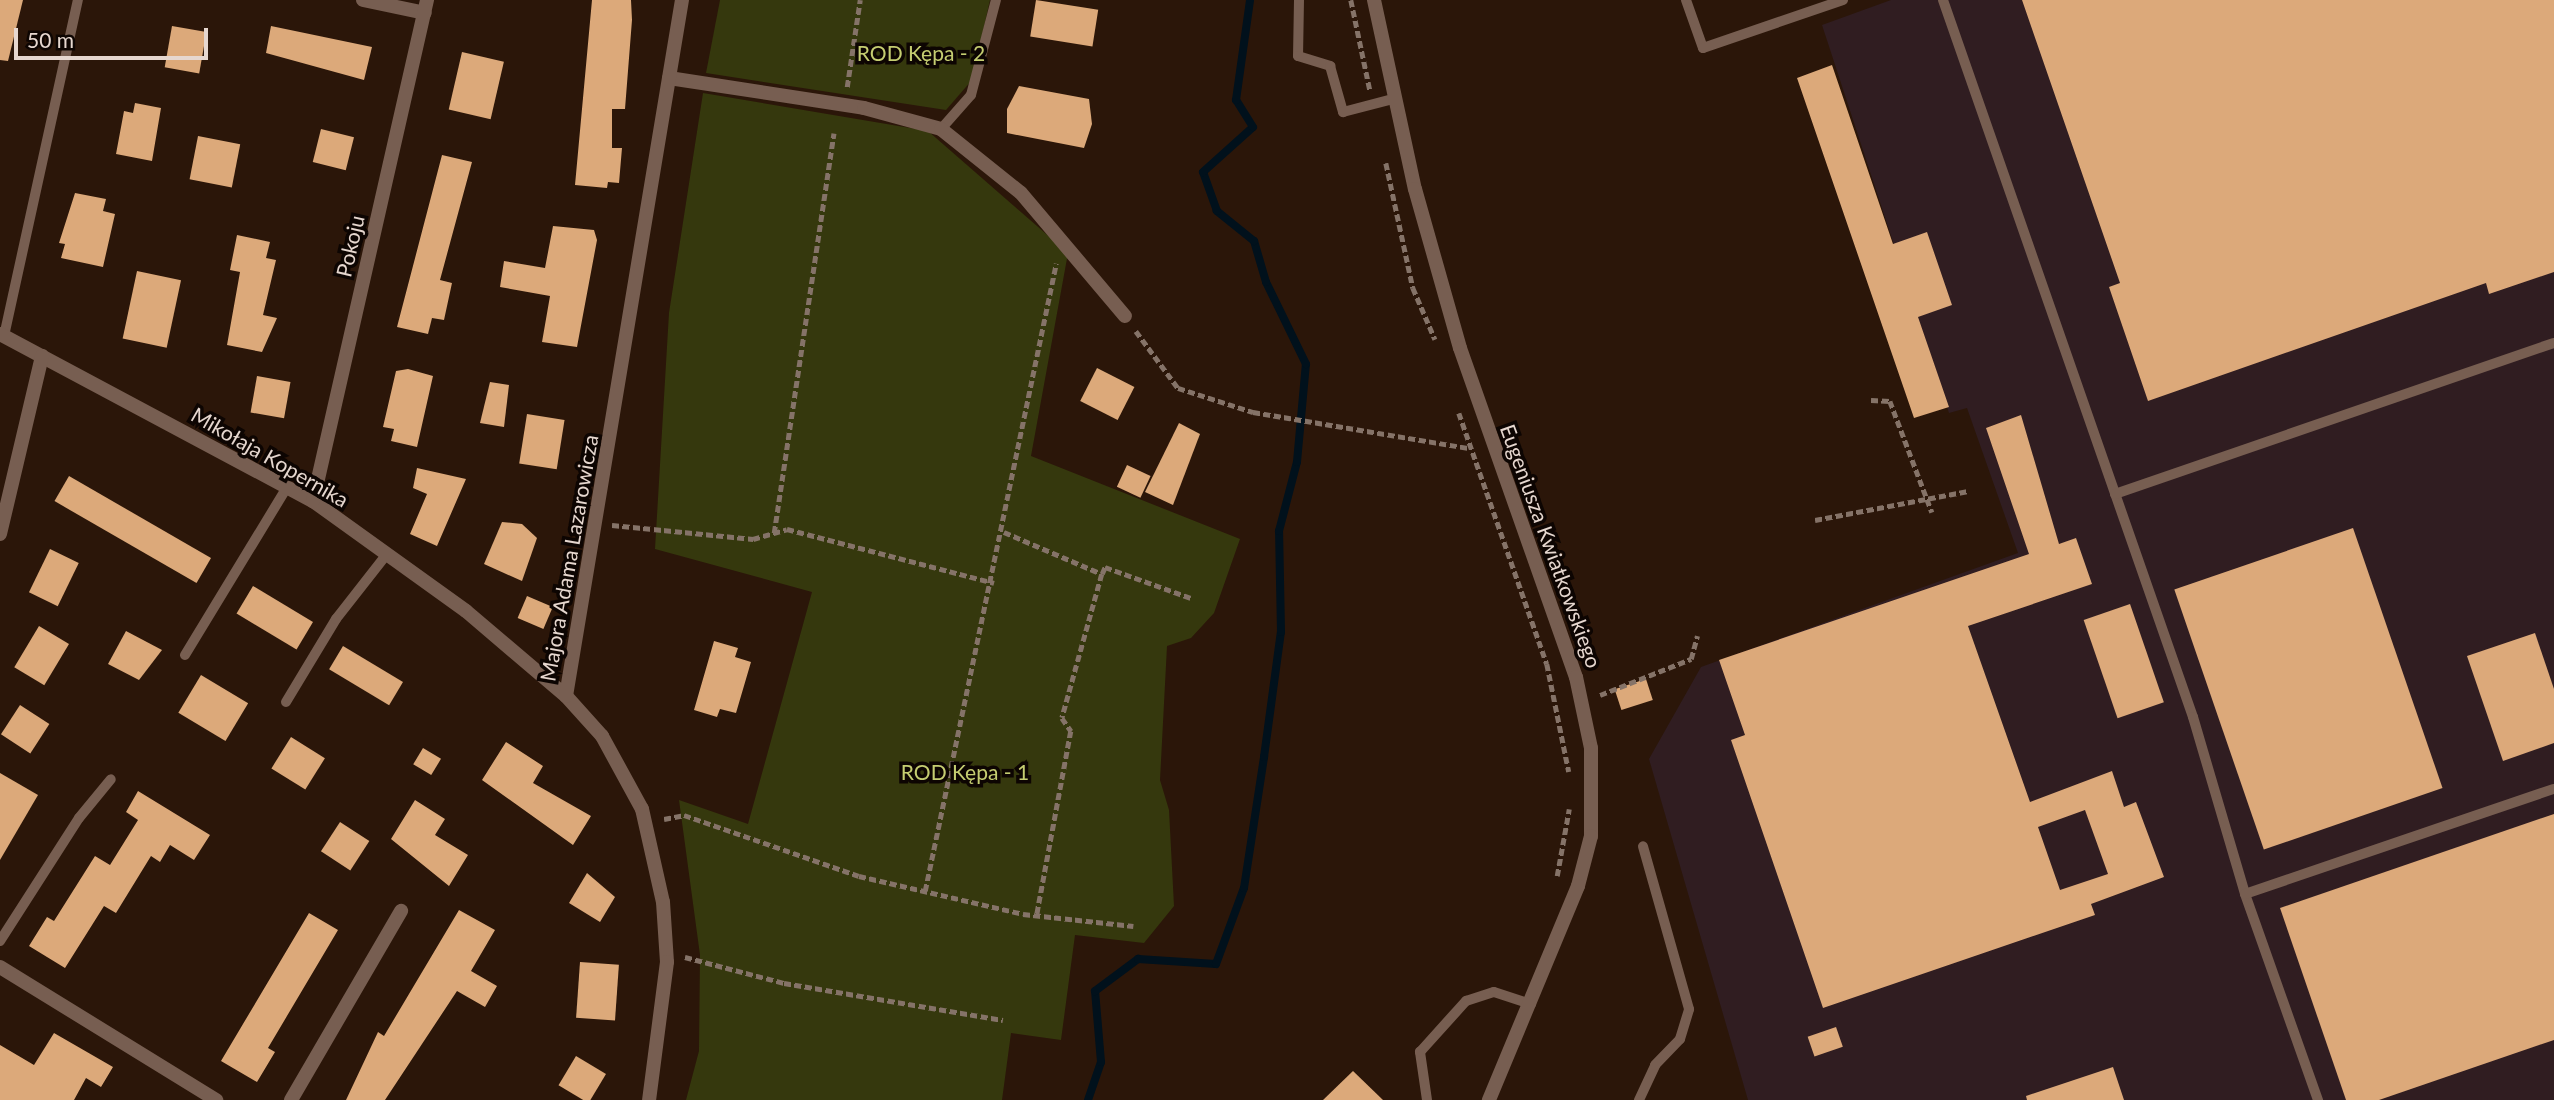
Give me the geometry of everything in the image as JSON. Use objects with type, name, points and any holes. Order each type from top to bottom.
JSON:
[{"type":"street","points":[[363,0],[426,7]]},
{"type":"street","name":"Majora Adama Lazarowicza","points":[[649,1100],[666,954],[663,902],[646,823],[623,768],[566,696],[597,523],[682,0]]},
{"type":"street","name":"Eugeniusza Kwiatkowskiego","points":[[1374,0],[1393,99],[1492,444],[1576,677],[1591,748],[1591,836],[1531,1004],[1489,1100]]},
{"type":"street","name":"Pokoju","points":[[313,500],[426,7]]},
{"type":"street","points":[[669,78],[844,105],[940,129],[1021,193],[1062,236],[1125,316]]},
{"type":"street","name":"Mikołaja Kopernika","points":[[2,335],[313,500],[387,554],[566,696]]},
{"type":"street","points":[[0,534],[42,356]]},
{"type":"street","points":[[291,1100],[401,911]]},
{"type":"street","points":[[0,967],[216,1100]]},
{"type":"lane","points":[[2,335],[78,0]]},
{"type":"lane","points":[[940,129],[971,95],[996,0]]},
{"type":"lane","points":[[1299,0],[1298,56],[1330,66],[1343,112],[1393,99]]},
{"type":"lane","points":[[1686,0],[1703,48],[1843,0]]},
{"type":"lane","points":[[1943,0],[2193,717],[2245,894],[2318,1100]]},
{"type":"lane","points":[[2115,494],[2554,343]]},
{"type":"lane","points":[[185,655],[287,487]]},
{"type":"lane","points":[[286,702],[336,619],[387,554]]},
{"type":"lane","points":[[0,941],[79,818],[111,779]]},
{"type":"lane","points":[[2245,894],[2554,789]]},
{"type":"lane","points":[[1639,1100],[1655,1065],[1680,1039],[1689,1009],[1643,846]]},
{"type":"lane","points":[[1427,1100],[1420,1052],[1466,1001],[1494,992],[1531,1004]]},
{"type":"path","points":[[844,105],[860,0]]},
{"type":"path","points":[[774,533],[834,133]]},
{"type":"path","points":[[925,891],[1004,533],[1062,236]]},
{"type":"path","points":[[1125,316],[1178,388],[1284,418],[1437,447],[1492,444]]},
{"type":"path","points":[[1871,400],[1890,401],[1931,512]]},
{"type":"path","points":[[1815,520],[1969,491]]},
{"type":"path","points":[[597,523],[753,539],[774,533],[807,533],[993,583]]},
{"type":"path","points":[[1004,533],[1102,574]]},
{"type":"path","points":[[1037,915],[1063,762],[1071,731],[1062,718],[1105,567],[1191,598]]},
{"type":"path","points":[[1562,724],[1569,778]]},
{"type":"path","points":[[1555,885],[1570,799]]},
{"type":"path","points":[[646,823],[684,815],[859,876],[1037,915],[1133,926]]},
{"type":"path","points":[[666,954],[784,983],[1003,1020]]},
{"type":"shaded area","points":[[1891,0],[2554,0],[2554,1100],[1748,1100],[1649,759],[1701,667],[2018,553],[1967,408],[1949,413],[1822,25]]},
{"type":"green space","name":"ROD Kępa - 2","points":[[720,0],[990,0],[972,80],[946,110],[706,73]]},
{"type":"green space","name":"ROD Kępa - 1","points":[[703,93],[928,131],[1068,253],[1031,456],[1240,539],[1214,613],[1191,638],[1167,646],[1160,780],[1169,810],[1174,906],[1144,943],[1075,935],[1061,1040],[1011,1033],[1002,1100],[686,1100],[699,1051],[700,955],[679,800],[748,824],[812,592],[655,549],[669,313]]},
{"type":"building","points":[[0,0],[23,0],[8,61],[0,60]]},
{"type":"building","points":[[592,0],[631,0],[625,109],[612,109],[612,148],[622,148],[619,183],[608,182],[607,188],[575,185]]},
{"type":"building","points":[[1036,0],[1098,10],[1092,46],[1030,37]]},
{"type":"building","points":[[2022,0],[2554,0],[2554,272],[2489,294],[2486,283],[2148,401],[2109,287],[2120,283]]},
{"type":"building","points":[[172,26],[206,32],[199,73],[165,67]]},
{"type":"building","points":[[271,26],[372,47],[364,80],[266,53]]},
{"type":"building","points":[[462,52],[504,62],[491,119],[449,109]]},
{"type":"building","points":[[1832,65],[1893,244],[1927,232],[1952,305],[1918,317],[1949,407],[1914,418],[1797,78]]},
{"type":"building","points":[[1019,86],[1089,99],[1092,124],[1084,148],[1007,133],[1007,109]]},
{"type":"building","points":[[135,103],[161,108],[152,161],[116,154],[124,111],[133,113]]},
{"type":"building","points":[[321,129],[354,137],[346,170],[313,162]]},
{"type":"building","points":[[198,136],[240,144],[232,187],[190,179]]},
{"type":"building","points":[[442,155],[472,162],[440,280],[452,283],[444,320],[432,318],[428,334],[397,327]]},
{"type":"building","points":[[75,193],[106,199],[103,211],[115,214],[103,267],[61,258],[65,244],[59,243]]},
{"type":"building","points":[[553,226],[594,230],[597,240],[577,347],[542,342],[550,296],[500,287],[504,261],[545,268]]},
{"type":"building","points":[[237,235],[270,242],[266,258],[276,260],[263,315],[277,318],[262,352],[227,345],[240,272],[230,270]]},
{"type":"building","points":[[137,271],[181,280],[167,348],[123,338]]},
{"type":"building","points":[[1097,368],[1134,387],[1118,420],[1080,401]]},
{"type":"building","points":[[408,369],[433,376],[417,447],[391,441],[394,429],[383,427],[396,371]]},
{"type":"building","points":[[257,376],[290,382],[284,418],[251,412]]},
{"type":"building","points":[[490,382],[509,385],[504,427],[480,423]]},
{"type":"building","points":[[527,414],[565,420],[557,469],[519,463]]},
{"type":"building","points":[[2021,415],[2059,544],[2076,538],[2092,584],[1968,626],[2030,802],[2112,771],[2124,807],[2136,802],[2164,877],[2091,904],[2095,915],[1823,1008],[1731,740],[1745,735],[1719,660],[2029,554],[1986,428]],"holes":[[[2085,810],[2108,874],[2060,890],[2038,827]]]},
{"type":"building","points":[[1179,423],[1200,434],[1173,505],[1145,492]]},
{"type":"building","points":[[1127,465],[1151,476],[1140,498],[1117,487]]},
{"type":"building","points":[[417,468],[466,479],[437,546],[410,534],[427,494],[413,488]]},
{"type":"building","points":[[69,476],[211,558],[197,583],[54,501]]},
{"type":"building","points":[[502,522],[522,524],[537,538],[522,581],[484,564]]},
{"type":"building","points":[[2353,528],[2443,788],[2264,850],[2174,590]]},
{"type":"building","points":[[50,549],[79,563],[58,606],[29,592]]},
{"type":"building","points":[[253,586],[313,622],[297,649],[237,613]]},
{"type":"building","points":[[527,596],[553,607],[543,629],[518,618]]},
{"type":"building","points":[[2130,604],[2164,702],[2118,718],[2084,620]]},
{"type":"building","points":[[39,626],[69,644],[44,685],[14,667]]},
{"type":"building","points":[[126,631],[162,650],[139,680],[108,664]]},
{"type":"building","points":[[2535,633],[2554,689],[2554,743],[2503,761],[2467,656]]},
{"type":"building","points":[[714,641],[738,648],[735,657],[751,662],[736,713],[720,709],[717,717],[694,710]]},
{"type":"building","points":[[343,646],[403,682],[389,705],[329,669]]},
{"type":"building","points":[[201,675],[248,703],[225,741],[178,713]]},
{"type":"building","points":[[1646,679],[1653,700],[1621,710],[1615,689]]},
{"type":"building","points":[[20,705],[49,724],[30,753],[1,734]]},
{"type":"building","points":[[291,737],[325,758],[305,790],[271,768]]},
{"type":"building","points":[[506,742],[543,766],[533,783],[591,816],[573,845],[482,780]]},
{"type":"building","points":[[423,748],[441,759],[431,775],[413,764]]},
{"type":"building","points":[[0,773],[38,795],[0,860]]},
{"type":"building","points":[[138,791],[210,835],[194,860],[170,845],[160,862],[151,856],[116,913],[104,906],[65,968],[29,946],[47,917],[54,921],[95,856],[110,865],[138,820],[126,812]]},
{"type":"building","points":[[415,800],[445,819],[435,835],[468,855],[449,886],[391,839]]},
{"type":"building","points":[[2554,814],[2554,1040],[2379,1100],[2346,1100],[2280,908]]},
{"type":"building","points":[[340,822],[369,841],[350,870],[321,851]]},
{"type":"building","points":[[587,873],[615,897],[600,922],[569,903]]},
{"type":"building","points":[[459,910],[495,930],[471,971],[497,986],[485,1007],[457,991],[385,1100],[346,1100],[378,1032],[384,1036]]},
{"type":"building","points":[[309,913],[338,930],[268,1048],[275,1052],[257,1082],[221,1061]]},
{"type":"building","points":[[580,962],[619,965],[615,1021],[576,1018]]},
{"type":"building","points":[[1836,1027],[1843,1047],[1814,1057],[1808,1037]]},
{"type":"building","points":[[54,1033],[113,1067],[101,1087],[86,1078],[74,1100],[0,1100],[0,1045],[34,1065]]},
{"type":"building","points":[[576,1056],[606,1074],[590,1100],[583,1100],[558,1085]]},
{"type":"building","points":[[2113,1067],[2124,1100],[2027,1100],[2026,1096]]},
{"type":"building","points":[[1353,1071],[1383,1100],[1323,1100]]},
{"type":"waterway","points":[[1088,1100],[1101,1062],[1095,991],[1138,959],[1216,964],[1244,888],[1264,757],[1281,632],[1279,531],[1297,462],[1306,364],[1266,282],[1254,241],[1217,211],[1203,172],[1253,127],[1236,100],[1250,0]]}]
